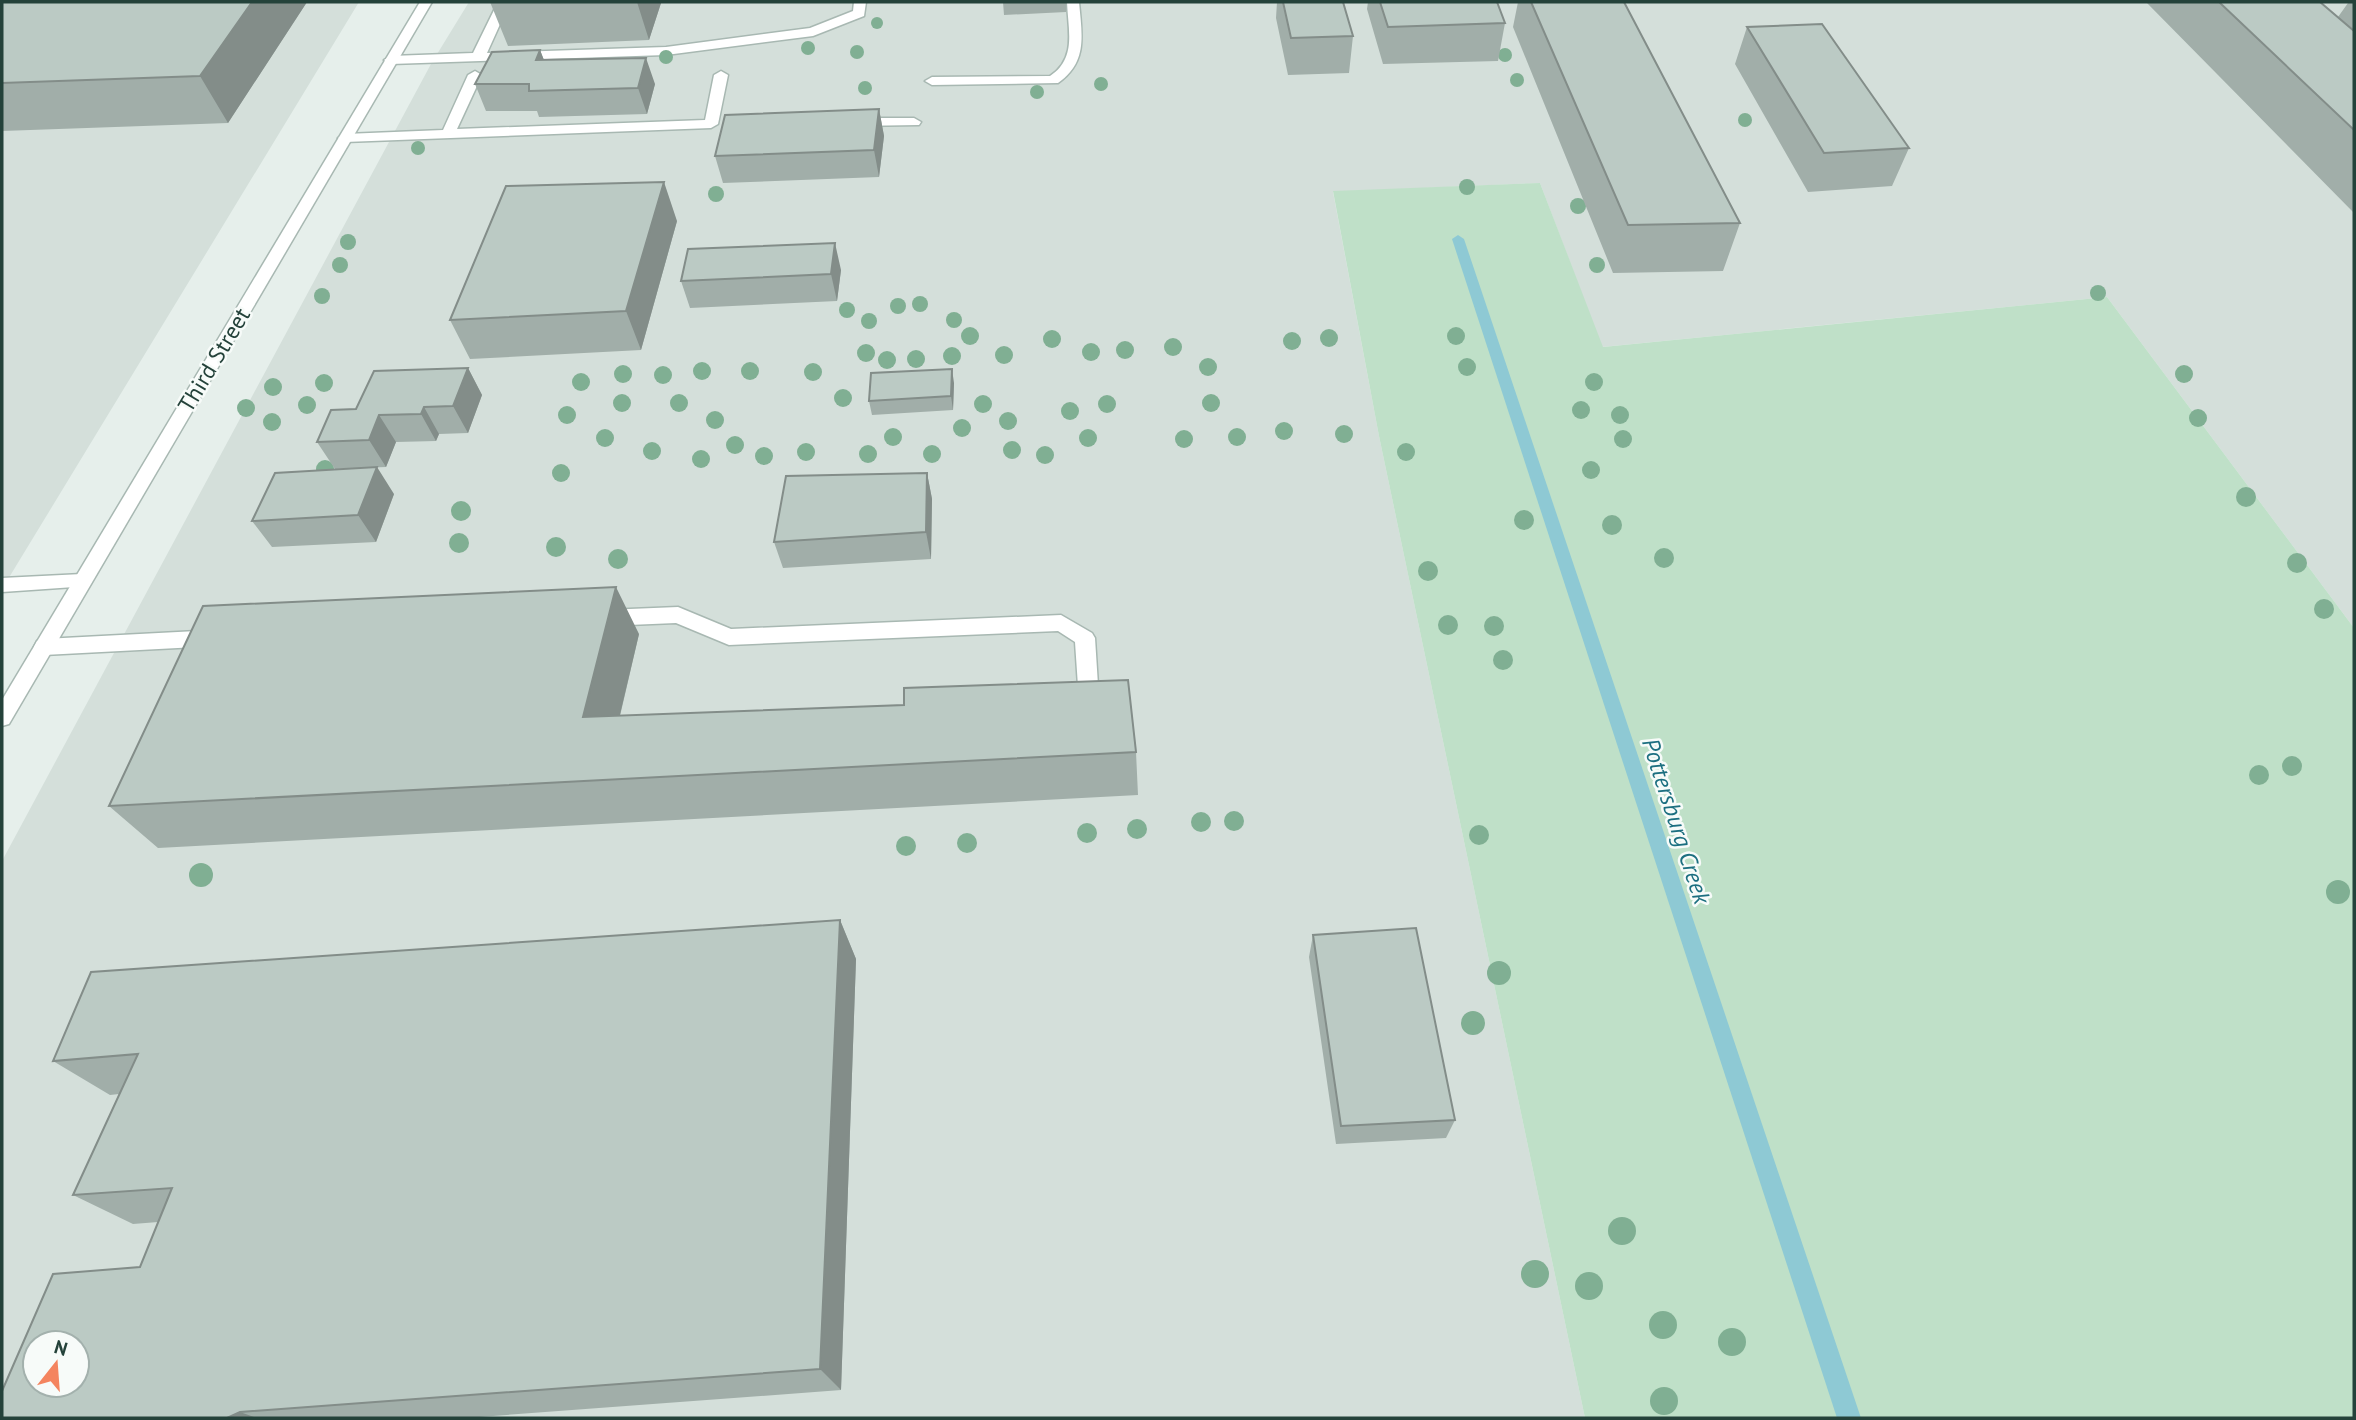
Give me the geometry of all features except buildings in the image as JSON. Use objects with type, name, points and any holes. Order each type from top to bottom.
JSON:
[{"type":"street","name":"Third Street","points":[[2,718],[426,2]]},
{"type":"street","points":[[478,59],[505,2]]},
{"type":"street","points":[[391,60],[666,51],[813,32],[859,13],[860,2]]},
{"type":"street","points":[[932,81],[1053,80],[1068,72],[1075,60],[1073,2]]},
{"type":"street","points":[[448,134],[475,75]]},
{"type":"street","points":[[345,138],[718,124],[721,75]]},
{"type":"street","points":[[833,122],[914,122]]},
{"type":"street","points":[[2,585],[82,581]]},
{"type":"street","points":[[582,620],[678,615],[729,637],[1061,623],[1085,638],[1089,701]]},
{"type":"street","points":[[44,647],[237,637]]},
{"type":"shaded area","points":[[2,2],[359,2],[2,589]]},
{"type":"shaded area","points":[[469,2],[2354,2],[2354,628],[2107,297],[1602,347],[1540,183],[1333,192],[1379,436],[1585,1418],[2,1418],[2,861],[431,64]]},
{"type":"green space","points":[[1540,183],[1603,347],[2107,297],[2354,628],[2354,1418],[1585,1418],[1379,436],[1333,191]]},
{"type":"waterway","name":"Pottersburg Creek","points":[[1458,239],[1849,1418]]}]
